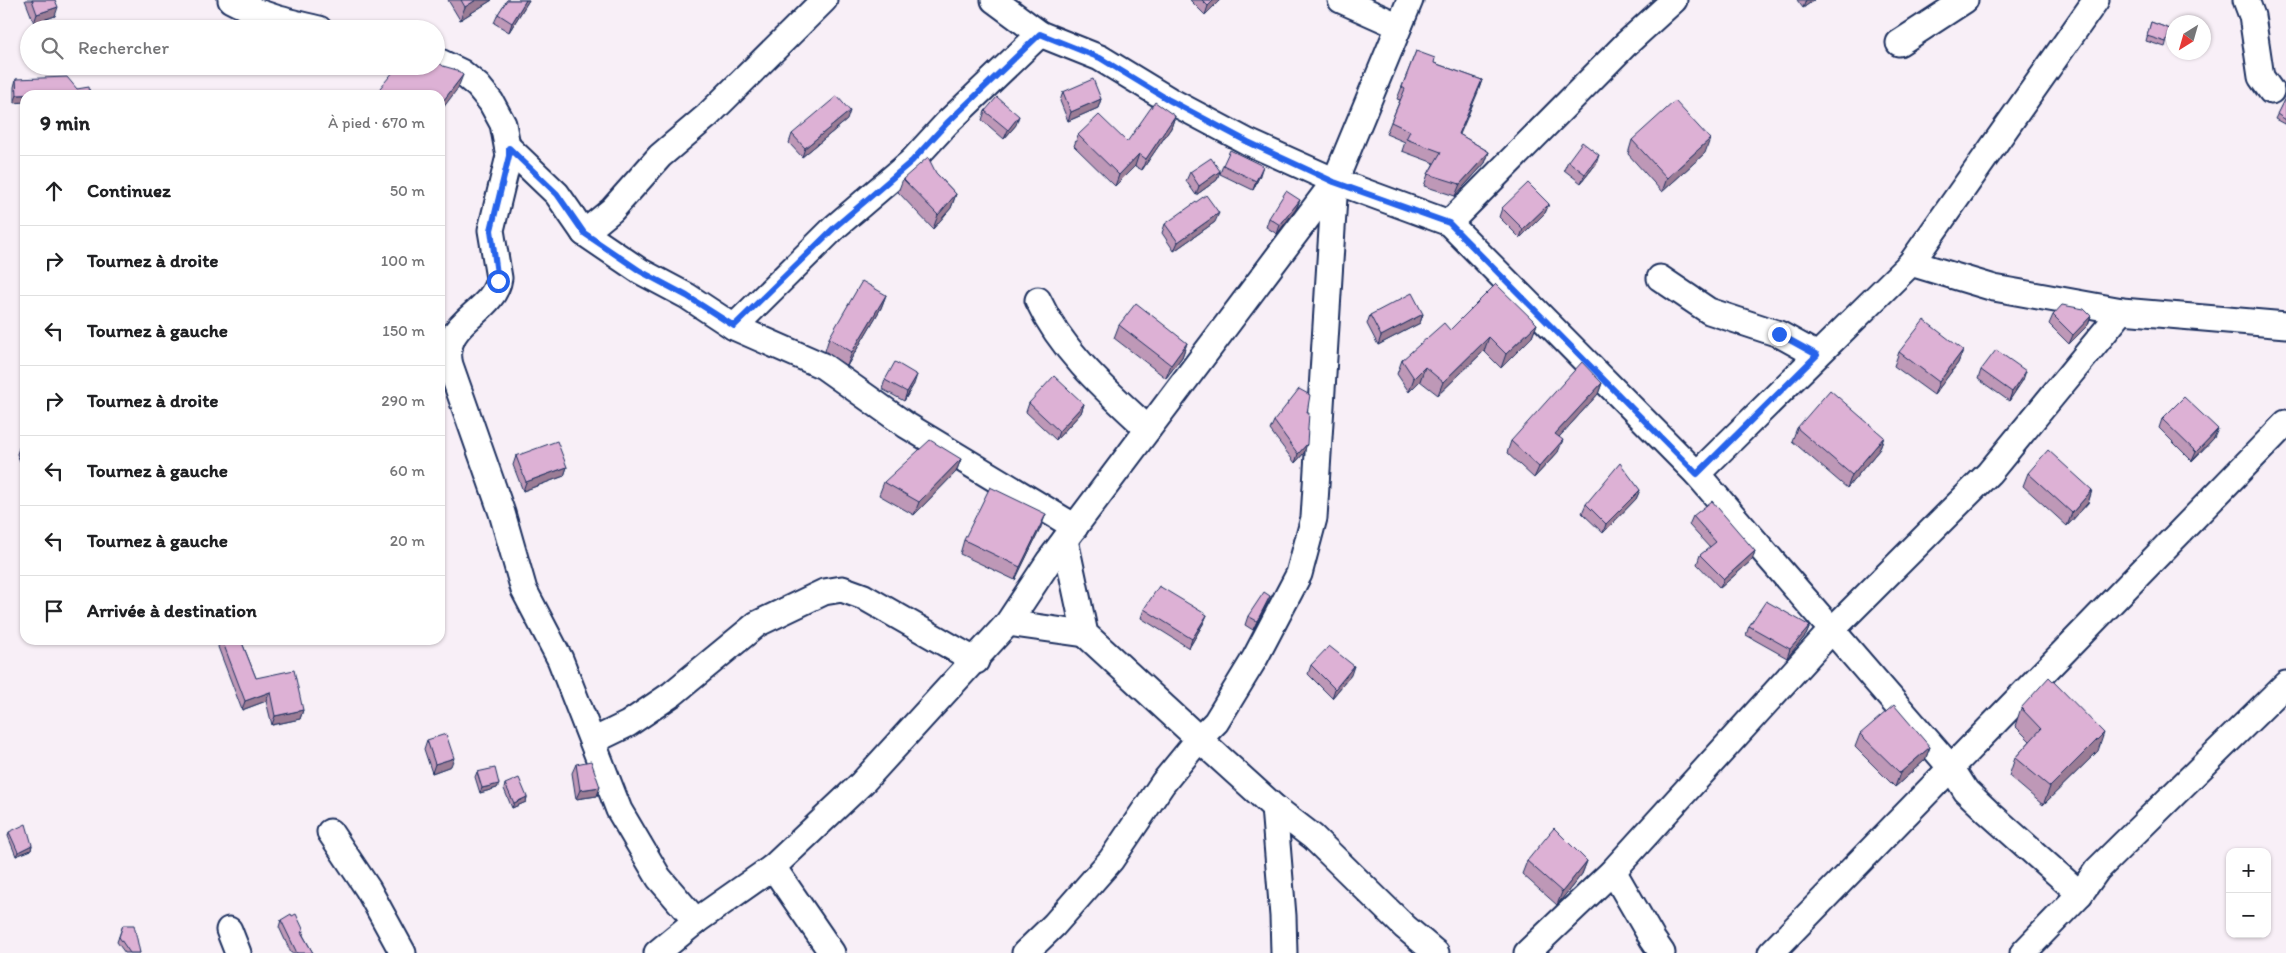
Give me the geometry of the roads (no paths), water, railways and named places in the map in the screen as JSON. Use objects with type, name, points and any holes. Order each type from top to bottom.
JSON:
[{"type":"street","points":[[231,0],[245,7],[284,20]]},
{"type":"street","points":[[584,233],[612,210],[660,156],[736,89],[824,0]]},
{"type":"street","points":[[994,0],[1040,34],[1100,58],[1169,100],[1248,142],[1334,182],[1449,223],[1697,474],[1952,769],[1966,791],[2080,894]]},
{"type":"street","points":[[1341,0],[1399,26]]},
{"type":"street","points":[[657,953],[696,921],[773,867],[862,783],[976,661],[1008,623],[1070,533],[1334,182],[1410,0]]},
{"type":"street","points":[[1449,223],[1626,44],[1674,0]]},
{"type":"street","points":[[1899,43],[1965,0]]},
{"type":"street","points":[[1697,474],[1911,263],[2096,0]]},
{"type":"street","points":[[2246,0],[2252,16],[2261,77],[2271,91]]},
{"type":"street","points":[[734,326],[835,227],[912,161],[954,116],[1040,34]]},
{"type":"street","points":[[445,65],[468,77],[484,92],[498,113],[509,148],[509,156],[491,230],[491,241],[499,278],[490,296],[451,338],[448,348],[449,361],[502,513],[524,590],[560,659],[619,810],[659,878],[696,921]]},
{"type":"street","points":[[509,148],[557,194],[584,233],[640,271],[687,296],[734,326],[823,366],[906,425],[1070,533],[1085,634]]},
{"type":"street","points":[[1025,953],[1054,925],[1111,860],[1163,783],[1216,722],[1250,666],[1299,574],[1314,518],[1334,182]]},
{"type":"street","points":[[1911,263],[1994,288],[2122,311],[2286,325]]},
{"type":"street","points":[[1660,278],[1709,311],[1779,334],[1817,355]]},
{"type":"street","points":[[1038,300],[1048,323],[1099,384],[1148,429]]},
{"type":"street","points":[[1527,953],[1613,871],[1831,631],[1989,472],[2122,311]]},
{"type":"street","points":[[1771,953],[1952,769],[2286,423]]},
{"type":"street","points":[[593,741],[628,724],[672,694],[757,624],[824,592],[842,589],[864,597],[976,661]]},
{"type":"street","points":[[1008,623],[1085,634],[1274,807],[1313,837],[1405,927],[1436,953]]},
{"type":"street","points":[[2023,953],[2080,894],[2097,870],[2286,684]]},
{"type":"street","points":[[1274,807],[1284,916],[1284,953]]},
{"type":"street","points":[[330,832],[368,890],[403,953]]},
{"type":"street","points":[[773,867],[832,953]]},
{"type":"street","points":[[1613,871],[1662,953]]},
{"type":"street","points":[[229,930],[238,953]]}]
